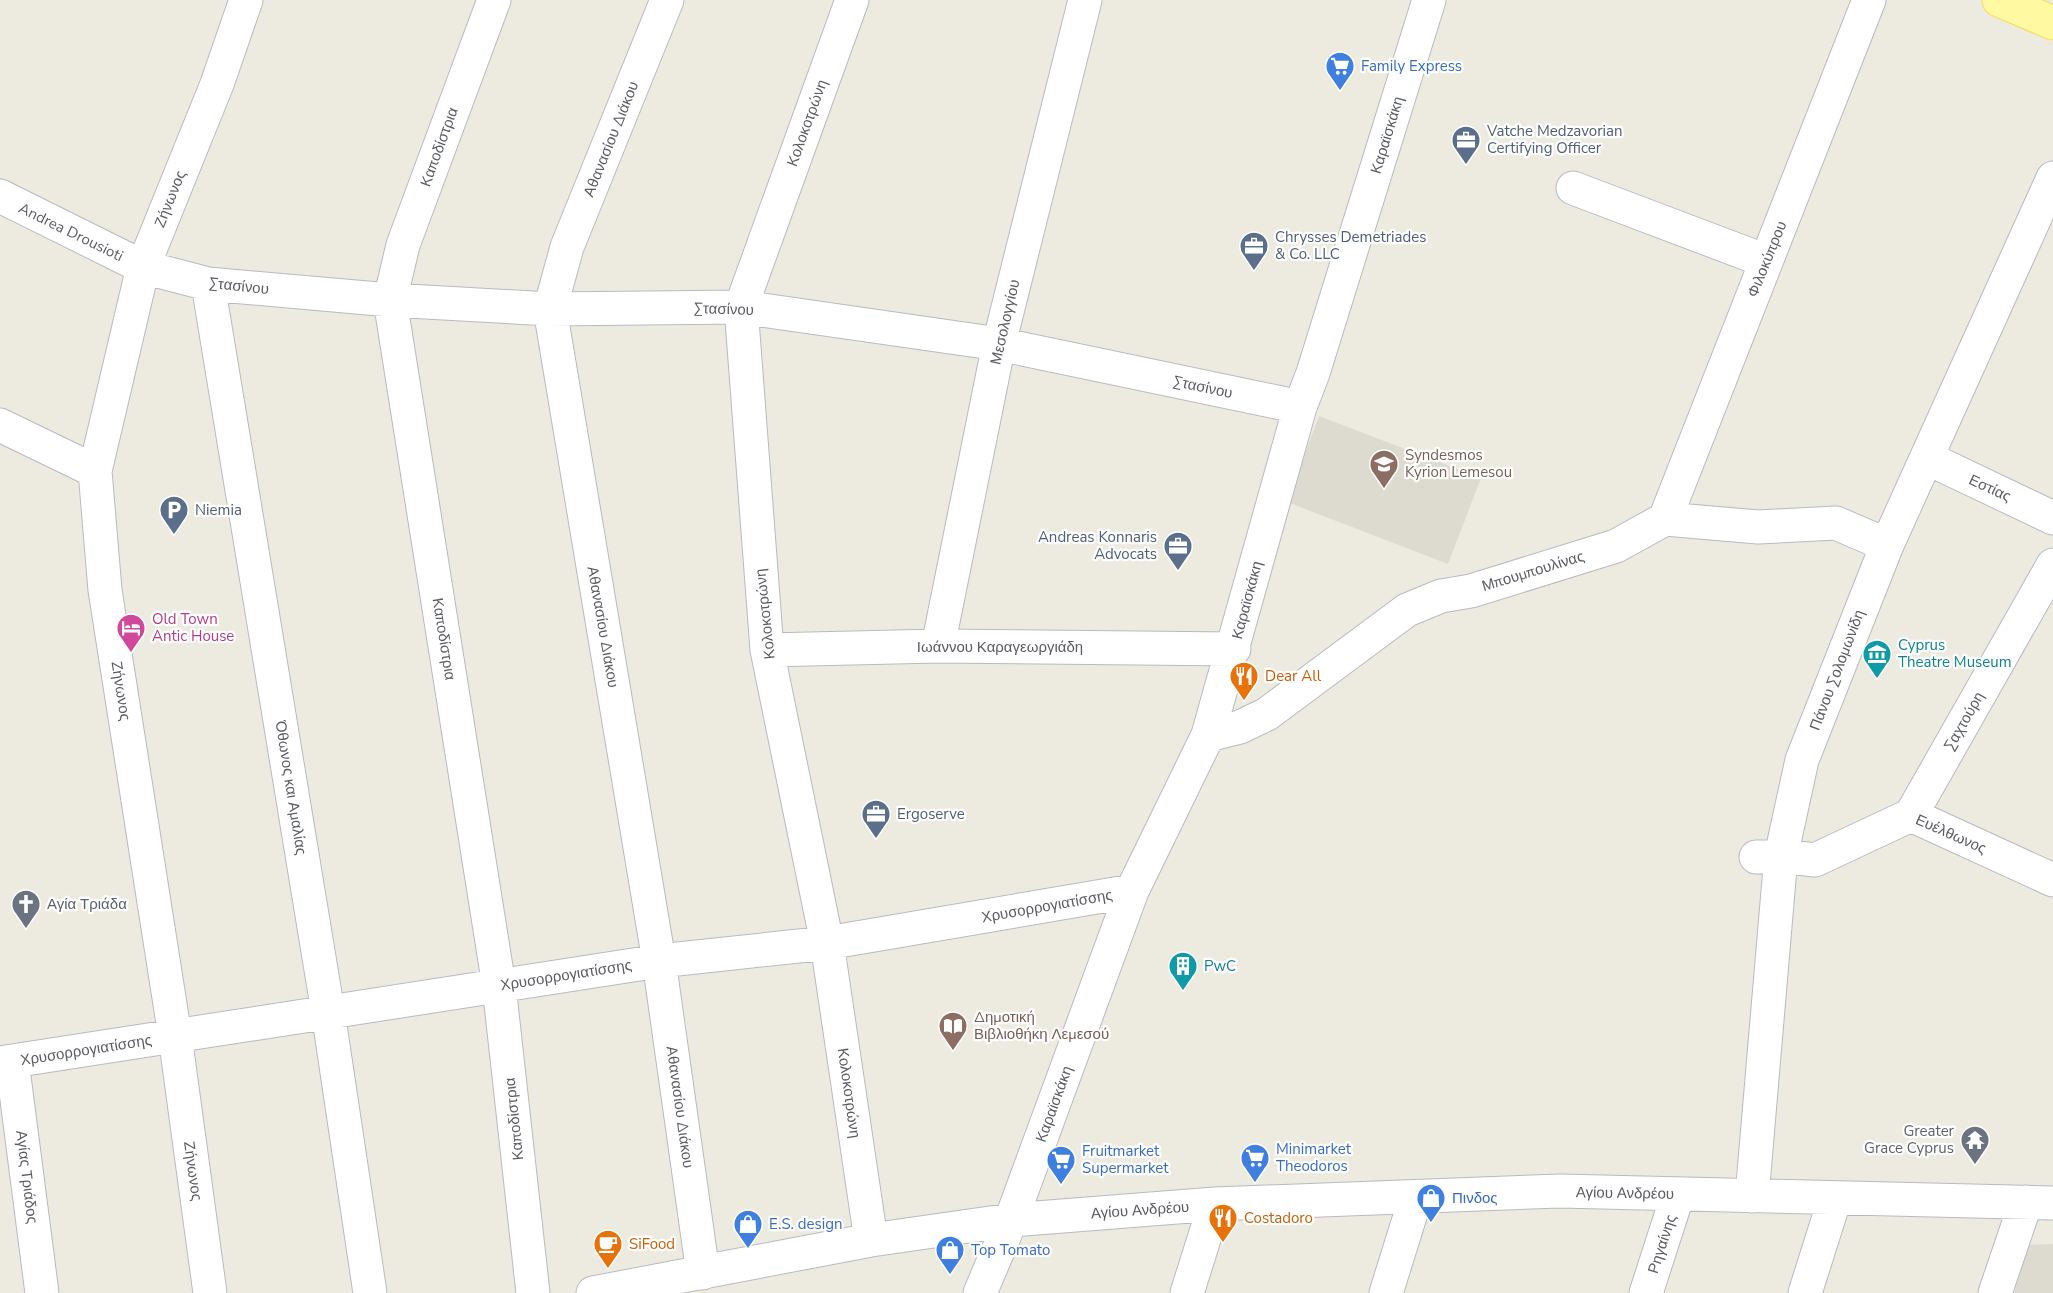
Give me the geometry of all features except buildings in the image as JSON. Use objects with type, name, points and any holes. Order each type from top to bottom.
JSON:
[{"type":"main road","points":[[1999,0],[2053,23]]},
{"type":"street","name":"Ζήνωνος","points":[[210,1293],[175,1036],[105,590],[94,471],[143,267],[217,84],[246,0]]},
{"type":"street","name":"Καποδίστρια","points":[[494,0],[403,245],[390,300],[499,986],[533,1293]]},
{"type":"street","name":"Αθανασίου Διάκου","points":[[667,0],[567,247],[550,309],[659,961],[703,1273]]},
{"type":"street","name":"Κολοκοτρώνη","points":[[852,0],[741,307],[767,650],[827,943],[871,1240]]},
{"type":"street","name":"Μεσολογγίου","points":[[938,646],[999,344],[1085,0]]},
{"type":"street","name":"Καραϊσκάκη","points":[[980,1293],[1011,1220],[1132,891],[1208,735],[1300,407],[1429,0]]},
{"type":"street","name":"Φιλοκύπρου","points":[[1665,519],[1869,0]]},
{"type":"street","name":"Πάνου Σολομωνίδη","points":[[1752,1196],[1769,856],[1802,760],[1887,545],[2053,178]]},
{"type":"street","points":[[1573,188],[1766,261]]},
{"type":"street","name":"Andrea Drousioti","points":[[0,196],[143,267]]},
{"type":"street","name":"Στασίνου","points":[[143,267],[208,284],[390,300],[550,309],[741,307],[999,344],[1300,407]]},
{"type":"street","name":"Όθωνος και Αμαλίας","points":[[208,284],[328,1012],[370,1293]]},
{"type":"street","points":[[0,425],[94,471]]},
{"type":"street","name":"Εστίας","points":[[1927,458],[2053,518]]},
{"type":"street","points":[[1665,519],[1758,527],[1836,523],[1887,545]]},
{"type":"street","name":"Μπουμπουλίνας","points":[[1208,735],[1240,727],[1267,714],[1407,610],[1441,596],[1471,591],[1616,546],[1665,519]]},
{"type":"street","name":"Σαχτούρη","points":[[1911,815],[2053,565]]},
{"type":"street","name":"Ιωάννου Καραγεωργιάδη","points":[[767,650],[938,646],[1234,648]]},
{"type":"street","name":"Ευέλθωνος","points":[[1769,856],[1815,860],[1911,815],[2053,880]]},
{"type":"street","name":"Χρυσορρογιατίσσης","points":[[6,1062],[659,961],[827,943],[1132,891]]},
{"type":"street","name":"Αγίας Τριάδος","points":[[6,1062],[42,1293]]},
{"type":"street","name":"Αγίου Ανδρέου","points":[[593,1293],[871,1240],[1011,1220],[1215,1204],[1560,1191],[2039,1203]]},
{"type":"street","name":"Ρηγαίνης","points":[[1646,1293],[1678,1194]]},
{"type":"street","points":[[1386,1293],[1416,1197]]},
{"type":"street","points":[[1805,1293],[1835,1198]]},
{"type":"street","points":[[1995,1293],[2039,1203]]},
{"type":"street","points":[[1188,1293],[1215,1204]]},
{"type":"shaded area","name":"Syndesmos Kyrion Lemesou","points":[[1319,416],[1481,478],[1448,564],[1287,502]]},
{"type":"shaded area","points":[[2053,1244],[2053,1293],[2014,1293],[2028,1245]]},
{"type":"place","name":"Family Express","points":[[1340,92]]},
{"type":"place","name":"Vatche Medzavorian Certifying Officer","points":[[1466,166]]},
{"type":"place","name":"Chrysses Demetriades & Co. LLC","points":[[1254,272]]},
{"type":"place","name":"Syndesmos Kyrion Lemesou","points":[[1384,490]]},
{"type":"place","name":"Niemia","points":[[174,536]]},
{"type":"place","name":"Andreas Konnaris Advocats","points":[[1178,572]]},
{"type":"place","name":"Old Town Antic House","points":[[131,654]]},
{"type":"place","name":"Cyprus Theatre Museum","points":[[1877,680]]},
{"type":"place","name":"Dear All","points":[[1244,702]]},
{"type":"place","name":"Ergoserve","points":[[876,840]]},
{"type":"place","name":"Αγία Τριάδα","points":[[26,930]]},
{"type":"place","name":"PwC","points":[[1183,992]]},
{"type":"place","name":"Δημοτική Βιβλιοθήκη Λεμεσού","points":[[953,1052]]},
{"type":"place","name":"Greater Grace Cyprus","points":[[1975,1166]]},
{"type":"place","name":"Minimarket Theodoros","points":[[1255,1184]]},
{"type":"place","name":"Fruitmarket Supermarket","points":[[1061,1186]]},
{"type":"place","name":"Πινδος","points":[[1431,1224]]},
{"type":"place","name":"Costadoro","points":[[1223,1244]]},
{"type":"place","name":"E.S. design","points":[[748,1250]]},
{"type":"place","name":"SiFood","points":[[608,1270]]},
{"type":"place","name":"Top Tomato","points":[[950,1276]]}]
